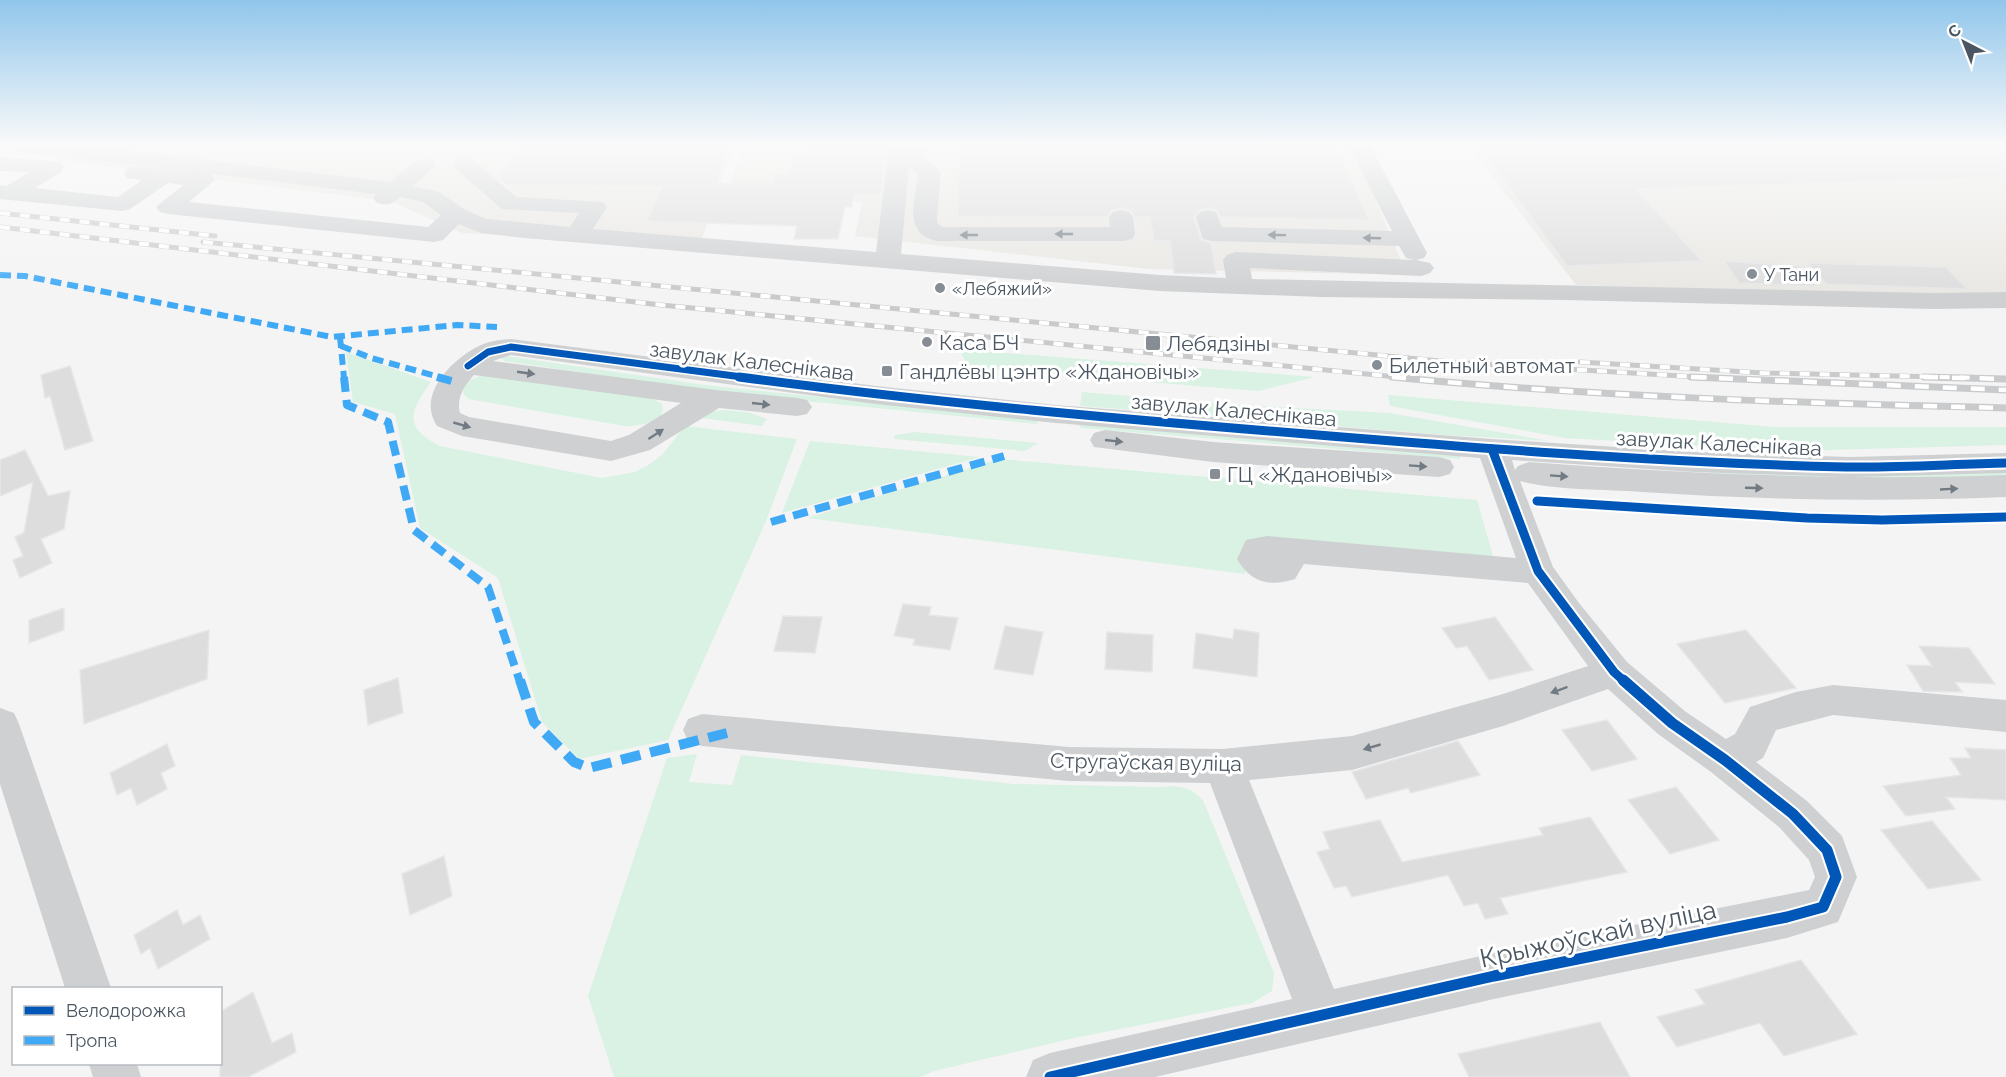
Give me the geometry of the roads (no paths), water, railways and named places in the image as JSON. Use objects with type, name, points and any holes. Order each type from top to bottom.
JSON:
[{"type":"street","points":[[38,195],[122,204],[133,195]]},
{"type":"street","points":[[184,195],[168,207],[434,235],[456,214]]},
{"type":"street","points":[[200,210],[221,195]]},
{"type":"street","points":[[238,214],[264,195]]},
{"type":"street","points":[[276,218],[306,195]]},
{"type":"street","points":[[315,222],[347,195]]},
{"type":"street","points":[[353,226],[389,195]]},
{"type":"street","points":[[421,195],[432,198],[456,214],[481,226],[577,236],[1090,276],[1133,264],[1240,286],[1426,279],[1566,292],[1933,301],[2006,300]]},
{"type":"street","points":[[500,195],[510,204],[595,207],[577,236]]},
{"type":"street","points":[[896,261],[904,195]]},
{"type":"street","points":[[928,195],[925,219],[927,228],[937,234],[1123,234],[1121,217]]},
{"type":"street","points":[[1384,195],[1426,279]]},
{"type":"street","points":[[393,230],[432,198]]},
{"type":"street","points":[[1208,217],[1212,234],[1408,239]]},
{"type":"street","name":"завулак Калеснікава","points":[[716,399],[700,404],[647,440],[622,449],[601,450],[462,426],[447,419],[443,403],[447,390],[468,366],[488,352],[501,348],[524,348],[876,395],[1496,460],[1683,485],[1813,490],[1934,490],[2006,486]]},
{"type":"street","name":"завулак Калеснікава","points":[[468,366],[716,399],[1213,452],[1850,467],[2006,463]]},
{"type":"street","name":"Крыжоўскай вуліца","points":[[1050,1077],[1494,976],[1787,917],[1823,907],[1836,877],[1827,850],[1793,814],[1725,760],[1672,723],[1614,672],[1538,571],[1496,460]]},
{"type":"street","points":[[1295,551],[1538,571]]},
{"type":"street","name":"Стругаўская вуліца","points":[[702,730],[1068,764],[1223,766],[1352,753],[1503,710],[1614,672]]},
{"type":"street","points":[[1725,760],[1749,746],[1762,718],[1833,700],[2006,716]]},
{"type":"street","points":[[0,724],[88,987]]},
{"type":"street","points":[[1223,766],[1322,1016]]},
{"type":"railway","points":[[0,213],[215,236]]},
{"type":"railway","points":[[0,227],[661,305],[1407,378]]},
{"type":"railway","points":[[203,242],[1450,362],[1715,378]]},
{"type":"railway","points":[[1580,362],[1764,373],[1984,378]]},
{"type":"railway","points":[[1392,377],[1622,394],[2006,408]]},
{"type":"railway","points":[[1691,377],[1715,378]]},
{"type":"railway","points":[[1924,377],[2006,379]]},
{"type":"railway","points":[[1715,378],[2006,390]]},
{"type":"place","name":"У Тани","points":[[1752,274]]},
{"type":"place","name":"«Лебяжий»","points":[[940,288]]},
{"type":"place","name":"Каса БЧ","points":[[927,342]]},
{"type":"place","name":"Лебядзіны","points":[[1153,343]]},
{"type":"place","name":"Билетный автомат","points":[[1377,365]]},
{"type":"place","name":"Гандлёвы цэнтр «Ждановічы»","points":[[887,371]]},
{"type":"place","name":"ГЦ «Ждановічы»","points":[[1215,474]]}]
